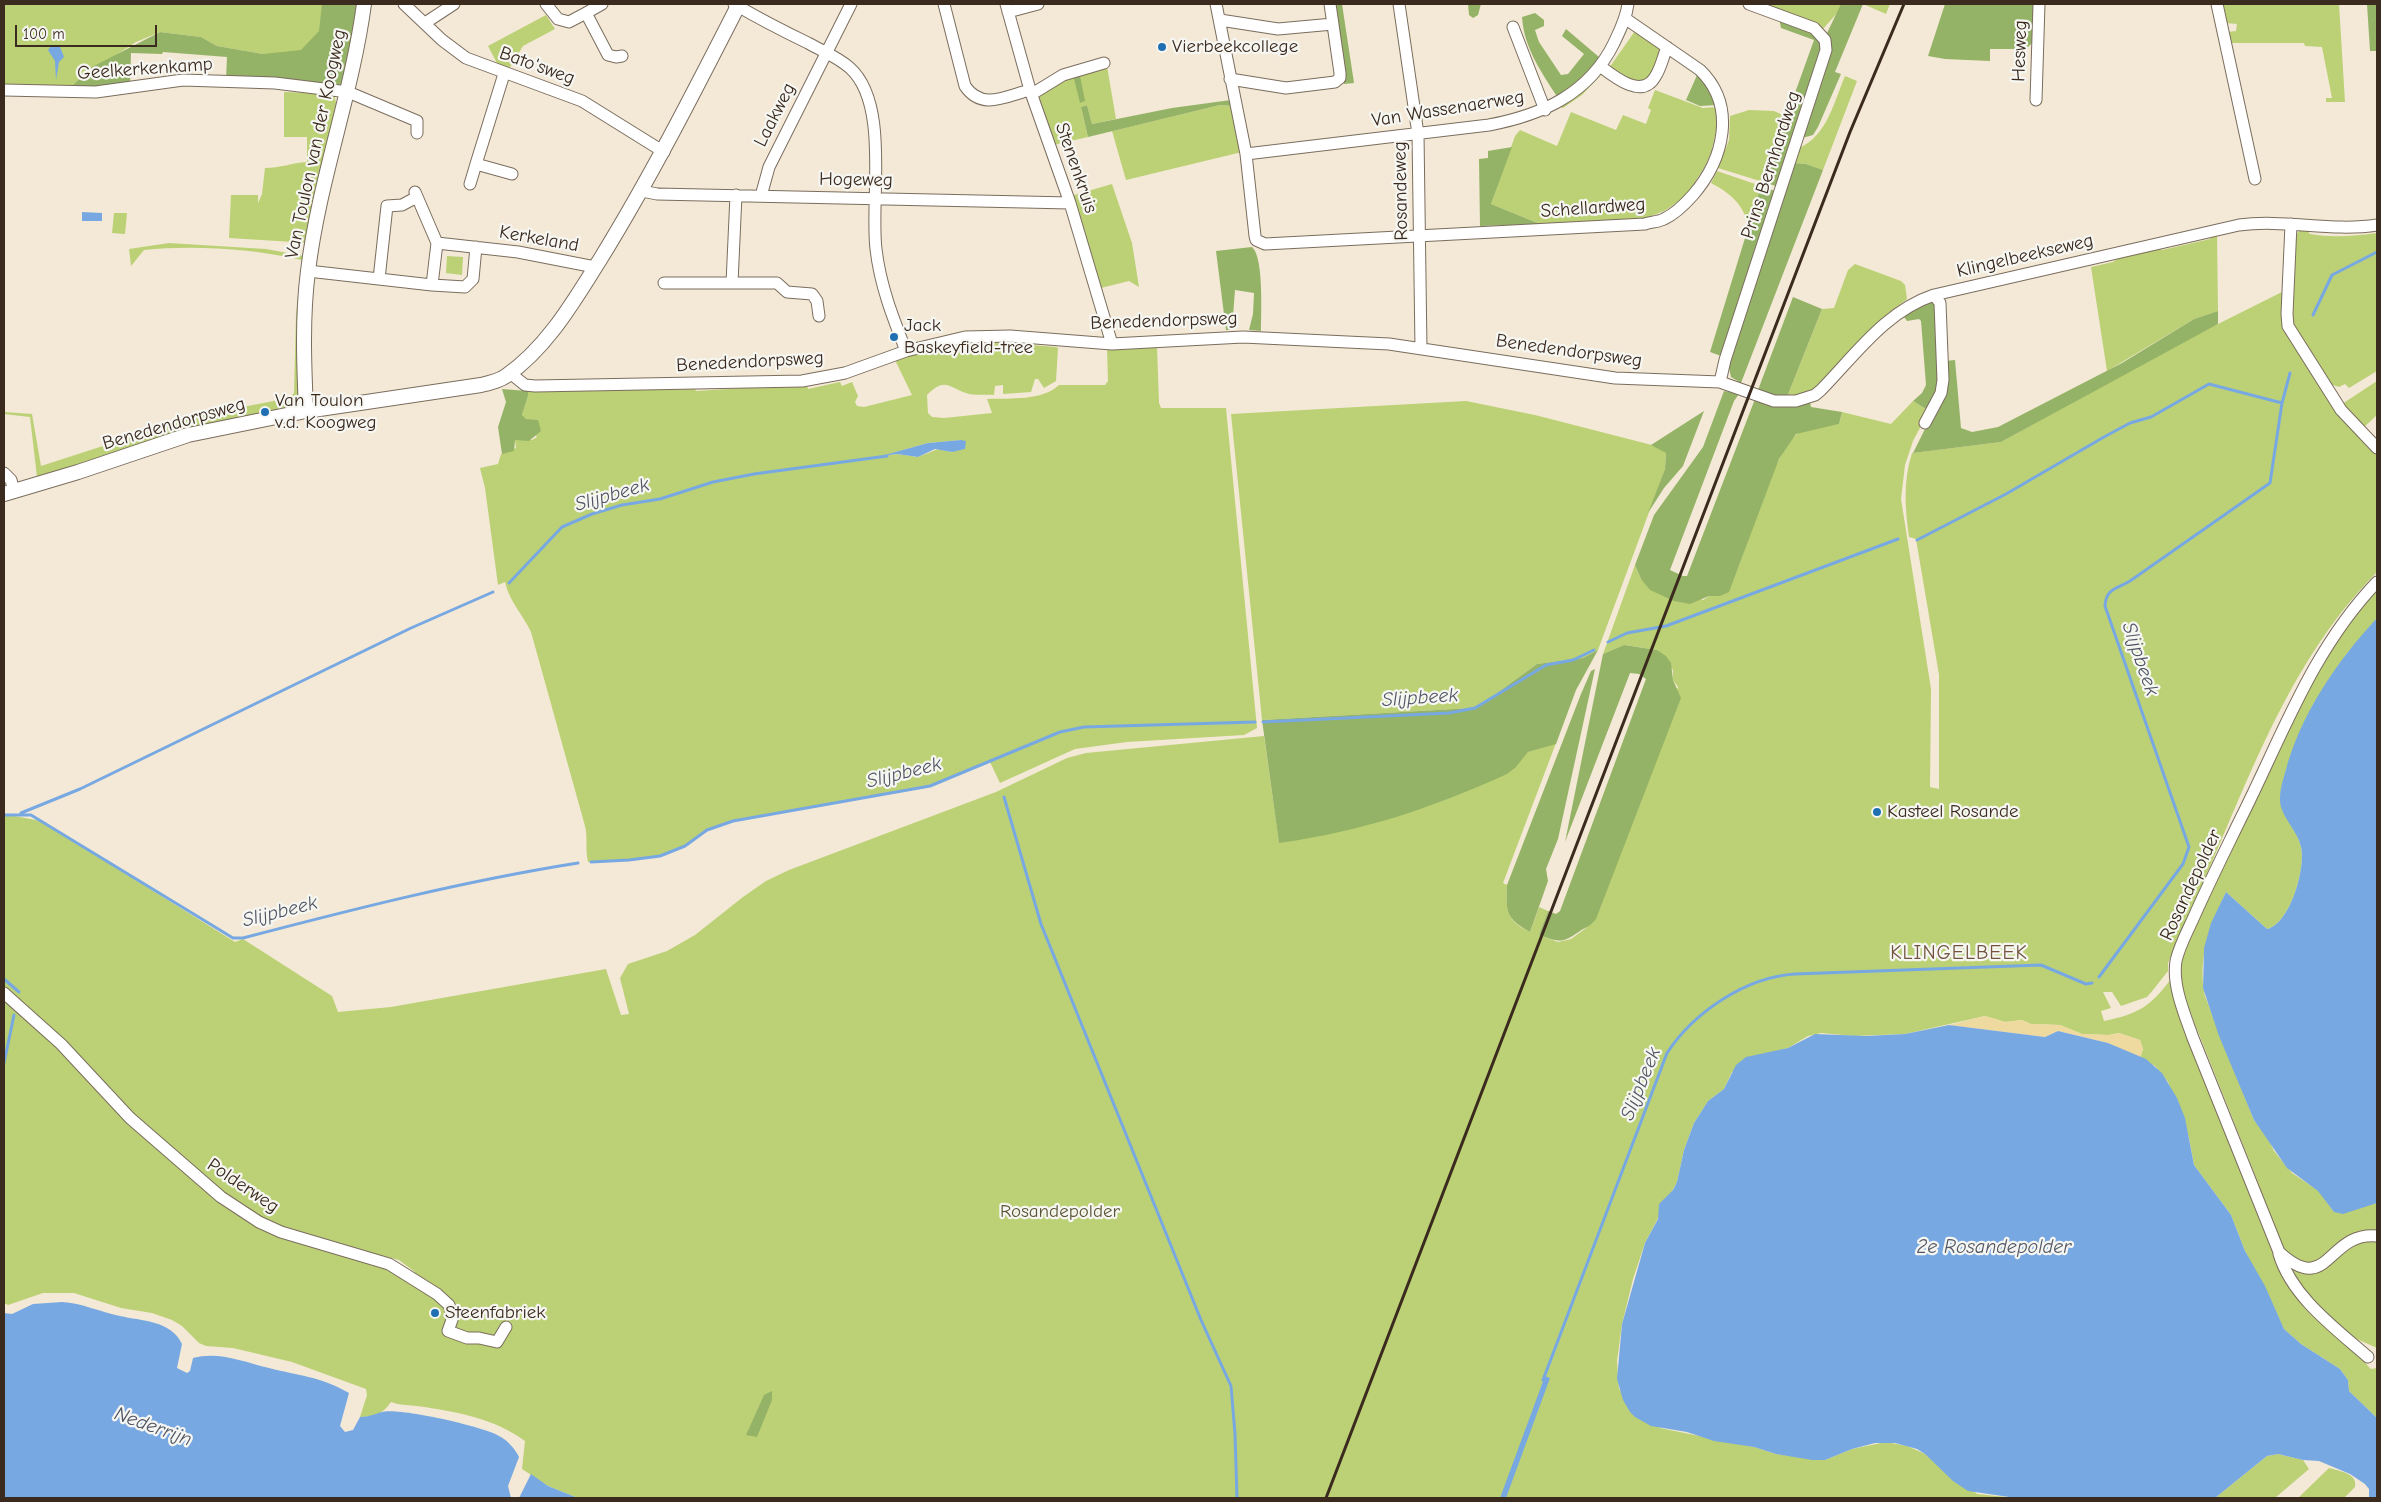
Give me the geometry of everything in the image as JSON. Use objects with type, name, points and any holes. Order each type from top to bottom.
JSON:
[{"type":"street","name":"Van Toulon van der Koogweg","points":[[306,411],[304,360],[308,270],[323,189],[348,92],[364,4]]},
{"type":"street","name":"Bato'sweg","points":[[404,4],[442,40],[466,58],[504,74],[582,101],[664,152]]},
{"type":"street","points":[[425,23],[454,4]]},
{"type":"street","points":[[546,4],[558,18],[569,22],[602,4]]},
{"type":"street","name":"Laakweg","points":[[761,196],[769,167],[852,4]]},
{"type":"street","points":[[944,4],[965,86],[970,93],[983,100],[1031,92],[1062,75],[1104,63]]},
{"type":"street","points":[[1007,8],[1038,4]]},
{"type":"street","points":[[1216,4],[1246,154]]},
{"type":"street","points":[[1230,79],[1286,88],[1335,82],[1340,78],[1340,73],[1330,4]]},
{"type":"street","name":"Rosandeweg","points":[[1399,4],[1418,134],[1421,348]]},
{"type":"street","name":"Van Wassenaerweg","points":[[1246,154],[1418,134],[1517,120],[1545,110],[1559,103],[1584,84],[1600,66],[1626,18],[1628,4]]},
{"type":"street","name":"Prins Bernhardweg","points":[[1720,382],[1826,50],[1826,40],[1814,28],[1749,4]]},
{"type":"street","name":"Hesweg","points":[[2036,100],[2040,4]]},
{"type":"street","points":[[2217,4],[2255,179]]},
{"type":"street","points":[[510,373],[562,318],[642,191],[664,152],[737,5],[826,53],[852,70],[860,80],[866,93],[875,149],[875,232],[878,266],[885,295],[906,351]]},
{"type":"street","name":"Stenenkruis","points":[[1007,8],[1031,92],[1070,202],[1112,344]]},
{"type":"street","points":[[586,13],[608,55],[622,56]]},
{"type":"street","name":"Schellardweg","points":[[1246,154],[1256,240],[1265,244],[1645,224],[1664,219],[1683,206],[1704,182],[1713,167],[1722,134],[1723,110],[1709,79],[1626,18]]},
{"type":"street","points":[[1220,20],[1278,29],[1334,24]]},
{"type":"street","points":[[1513,28],[1545,110]]},
{"type":"street","points":[[1600,66],[1626,84],[1634,86],[1645,84],[1655,78],[1667,47]]},
{"type":"street","points":[[470,184],[504,74]]},
{"type":"street","name":"Geelkerkenkamp","points":[[4,90],[90,93],[184,80],[275,83],[348,92],[417,121],[416,134]]},
{"type":"street","points":[[476,164],[512,174]]},
{"type":"street","name":"Hogeweg","points":[[642,191],[658,194],[1070,202]]},
{"type":"street","points":[[379,279],[387,206],[402,205],[416,195],[437,243],[432,285]]},
{"type":"street","points":[[732,283],[736,195]]},
{"type":"street","name":"Klingelbeekseweg","points":[[1720,382],[1774,401],[1796,401],[1808,398],[1822,390],[1895,313],[1911,303],[1934,295],[2226,227],[2253,223],[2340,228],[2377,226]]},
{"type":"street","points":[[2291,224],[2288,326],[2337,403],[2377,448]]},
{"type":"street","name":"Kerkeland","points":[[437,243],[476,247],[595,267]]},
{"type":"street","name":"Kerkeland","points":[[308,270],[459,287],[470,284],[473,280],[476,247]]},
{"type":"street","points":[[664,283],[777,283],[787,292],[812,294],[817,301],[819,316]]},
{"type":"street","points":[[1925,423],[1940,393],[1943,380],[1940,303],[1934,295]]},
{"type":"street","name":"Benedendorpsweg","points":[[9,492],[78,472],[188,436],[306,411],[481,385],[499,380],[510,373],[525,385],[534,386],[802,381],[845,373],[906,351],[941,342],[985,336],[1112,344],[1243,337],[1356,341],[1421,348],[1615,378],[1720,382]]},
{"type":"street","points":[[4,473],[11,480],[9,492]]},
{"type":"street","name":"Rosandepolder","points":[[2368,1357],[2311,1304],[2283,1267],[2185,1015],[2178,987],[2176,961],[2212,876],[2307,678],[2342,625],[2377,582]]},
{"type":"street","name":"Polderweg","points":[[4,993],[61,1044],[130,1118],[228,1202],[259,1222],[281,1232],[389,1264],[437,1294],[449,1305],[453,1317],[448,1331],[467,1338],[479,1338],[497,1342],[506,1327]]},
{"type":"street","points":[[2278,1252],[2294,1266],[2310,1270],[2319,1267],[2353,1238],[2377,1236]]},
{"type":"green space","points":[[4,4],[357,4],[347,85],[263,54],[217,46],[201,37],[160,32],[136,42],[68,90],[4,89]]},
{"type":"green space","points":[[322,4],[357,4],[347,85],[226,79],[227,57],[163,52],[162,54],[131,53],[130,85],[68,90],[92,67],[160,32],[201,37],[217,46],[263,54],[301,50],[319,31]]},
{"type":"green space","points":[[1334,4],[1342,4],[1354,83],[1344,84]]},
{"type":"green space","points":[[1468,4],[1481,4],[1478,15],[1473,18],[1469,15]]},
{"type":"green space","points":[[1761,4],[1845,4],[1823,29]]},
{"type":"green space","points":[[1841,4],[1863,4],[1835,72],[1841,74],[1818,127],[1813,135],[1802,138],[1829,38],[1827,33]]},
{"type":"green space","points":[[1863,4],[1890,4],[1886,14]]},
{"type":"green space","points":[[1945,4],[2036,4],[2034,41],[2026,49],[1990,49],[1990,61],[1945,59],[1928,56]]},
{"type":"green space","points":[[2221,4],[2339,4],[2345,102],[2326,102],[2326,98],[2332,98],[2322,47],[2305,46],[2304,43],[2231,43],[2228,40],[2227,32],[2236,31],[2237,24],[2226,23]]},
{"type":"green space","points":[[2367,4],[2377,4],[2377,51],[2370,51]]},
{"type":"green space","points":[[1535,13],[1544,20],[1544,26],[1535,30],[1539,42],[1561,75],[1568,74],[1584,54],[1562,36],[1566,29],[1599,57],[1575,86],[1563,93],[1556,95],[1529,48],[1522,17]]},
{"type":"green space","points":[[546,15],[555,29],[523,46],[509,69],[498,65],[488,46]]},
{"type":"green space","points":[[1779,18],[1818,36],[1822,50],[1779,187],[1763,182],[1814,40],[1781,28]]},
{"type":"green space","points":[[1635,31],[1662,49],[1649,80],[1635,84],[1609,68]]},
{"type":"green space","points":[[1107,66],[1116,119],[1092,124],[1087,105],[1081,107],[1088,137],[1054,145],[1037,95],[1064,78],[1080,76]]},
{"type":"green space","points":[[1698,73],[1709,87],[1717,105],[1700,106],[1686,100]]},
{"type":"green space","points":[[1599,74],[1602,74],[1582,95],[1563,108],[1560,107]]},
{"type":"green space","points":[[1073,75],[1080,76],[1085,101],[1080,103]]},
{"type":"green space","points":[[1845,76],[1857,81],[1823,170],[1806,164],[1794,163],[1799,148],[1809,143],[1823,127]]},
{"type":"green space","points":[[1655,90],[1703,108],[1718,107],[1719,118],[1711,153],[1704,168],[1687,195],[1666,210],[1647,218],[1540,224],[1491,204],[1515,136],[1520,130],[1557,146],[1571,112],[1616,130],[1623,115],[1646,124],[1651,110],[1648,108]]},
{"type":"green space","points":[[284,92],[334,94],[337,107],[309,243],[229,238],[231,195],[258,195],[258,203],[262,194],[265,168],[307,162],[307,137],[284,137]]},
{"type":"green space","points":[[1231,100],[1233,106],[1220,105],[1088,137],[1081,107],[1087,105],[1092,124],[1172,108]]},
{"type":"green space","points":[[1220,105],[1233,106],[1242,152],[1126,180],[1112,131]]},
{"type":"green space","points":[[1749,110],[1774,111],[1785,116],[1763,182],[1718,168],[1729,140],[1730,116]]},
{"type":"green space","points":[[1512,147],[1491,204],[1540,224],[1480,226],[1479,159],[1488,158],[1488,151]]},
{"type":"green space","points":[[1794,163],[1806,164],[1823,170],[1741,383],[1731,377],[1728,363]]},
{"type":"green space","points":[[1717,171],[1761,186],[1749,226],[1743,211],[1735,200],[1711,183]]},
{"type":"green space","points":[[1112,184],[1132,243],[1139,287],[1129,281],[1101,288],[1071,196]]},
{"type":"green space","points":[[1761,186],[1778,192],[1721,356],[1710,352]]},
{"type":"green space","points":[[114,213],[127,213],[125,234],[112,233]]},
{"type":"green space","points":[[2307,230],[2310,234],[2327,236],[2377,233],[2377,371],[2349,388],[2345,384],[2339,387],[2330,384],[2292,325],[2296,235],[2299,231]]},
{"type":"green space","points":[[2217,234],[2218,311],[2194,319],[2107,371],[2091,267],[2113,262],[2121,256],[2158,247],[2162,250],[2210,239],[2213,235]]},
{"type":"green space","points":[[169,243],[266,249],[304,256],[300,402],[293,407],[200,425],[37,477],[30,417],[4,414],[4,412],[32,414],[41,466],[196,416],[289,398],[294,393],[296,315],[302,260],[263,253],[183,248],[144,250],[131,266],[129,249]]},
{"type":"green space","points":[[1252,247],[1256,253],[1260,273],[1261,331],[1249,330],[1253,314],[1254,293],[1235,290],[1232,330],[1226,330],[1216,251]]},
{"type":"green space","points":[[447,256],[463,257],[462,275],[446,273]]},
{"type":"green space","points":[[1855,264],[1901,281],[1905,285],[1907,299],[1885,316],[1819,387],[1811,392],[1787,397],[1822,309],[1834,308],[1848,270]]},
{"type":"green space","points":[[2284,291],[2284,327],[2377,449],[2377,572],[2342,611],[2312,654],[2286,699],[2262,746],[2178,938],[2168,963],[2168,971],[2147,997],[2121,1006],[2112,992],[2103,992],[2111,1008],[2101,1011],[2104,1021],[2135,1012],[2150,1003],[2171,979],[2282,1267],[2368,1366],[2371,1369],[2377,1368],[2376,1417],[2349,1391],[2348,1380],[2340,1369],[2301,1344],[2284,1329],[2245,1251],[2231,1215],[2194,1165],[2189,1138],[2168,1082],[2155,1066],[2140,1058],[2143,1049],[2140,1040],[2119,1033],[2109,1035],[2082,1034],[2060,1025],[2031,1024],[2022,1020],[2005,1022],[1985,1016],[1905,1034],[1854,1036],[1821,1033],[1808,1036],[1788,1048],[1769,1053],[1732,1072],[1724,1089],[1708,1101],[1694,1123],[1684,1150],[1677,1182],[1645,1243],[1633,1279],[1622,1324],[1617,1361],[1619,1389],[1660,1428],[1754,1447],[1776,1454],[1825,1460],[1852,1449],[1886,1442],[1907,1446],[1925,1454],[1977,1494],[2016,1498],[578,1498],[548,1486],[522,1469],[525,1441],[514,1433],[490,1422],[452,1412],[391,1402],[378,1414],[360,1417],[367,1395],[366,1389],[292,1362],[233,1348],[206,1346],[199,1343],[182,1326],[172,1320],[152,1313],[121,1308],[74,1293],[43,1293],[8,1305],[4,1303],[4,814],[41,821],[235,942],[243,939],[332,996],[338,1012],[391,1007],[606,969],[621,1015],[629,1014],[620,978],[628,964],[667,951],[695,935],[766,881],[789,870],[996,792],[1067,758],[1086,753],[1264,736],[1279,842],[1520,759],[1528,752],[1556,743],[1503,883],[1507,885],[1507,908],[1511,918],[1522,928],[1530,932],[1539,907],[1548,911],[1539,935],[1558,942],[1571,939],[1586,928],[1678,687],[1673,680],[1673,670],[1657,650],[1624,645],[1603,654],[1635,565],[1641,579],[1703,600],[1709,596],[1720,596],[1737,570],[1743,556],[1772,474],[1791,441],[1801,431],[1839,424],[1842,412],[1891,424],[1913,401],[1929,411],[1913,441],[1905,465],[1901,499],[1931,689],[1930,787],[1939,789],[1939,675],[1916,539],[1909,537],[1907,516],[1906,484],[1912,453],[2001,442],[2180,343]],"holes":[[[20,1000],[63,1039],[135,1119],[218,1191],[281,1229],[399,1260],[415,1272],[404,1277],[378,1264],[299,1243],[212,1195],[18,1009]]]},
{"type":"green space","points":[[1793,297],[1822,309],[1787,397],[1773,397],[1758,390]]},
{"type":"green space","points":[[1931,301],[1936,305],[1941,380],[1929,411],[1913,401],[1922,393],[1926,385],[1921,321],[1919,319],[1907,321],[1902,314]]},
{"type":"green space","points":[[2218,311],[2218,324],[2001,442],[1913,453],[1934,411],[1945,361],[1955,360],[1961,428],[1972,432],[1998,427],[2122,363],[2194,319]]},
{"type":"green space","points":[[994,342],[1058,348],[1056,381],[1044,388],[1038,379],[1035,379],[1031,392],[1003,394],[1003,385],[995,386],[994,395],[972,394],[946,385],[938,386],[927,395],[928,413],[932,417],[944,418],[992,413],[987,399],[1035,396],[1044,394],[1059,385],[1105,385],[1108,381],[1107,348],[1157,346],[1159,403],[1161,408],[1226,408],[1257,728],[1244,735],[1127,742],[1075,749],[1000,783],[990,762],[930,786],[733,821],[707,830],[685,846],[660,856],[588,862],[585,826],[531,632],[513,602],[505,582],[498,585],[485,488],[480,468],[498,464],[501,454],[516,448],[515,440],[532,440],[537,437],[522,415],[528,391],[695,389],[696,391],[807,384],[808,389],[840,382],[842,386],[852,382],[858,396],[855,402],[857,406],[864,407],[912,395],[895,360],[955,343],[959,346]],"holes":[[[961,440],[952,452],[938,449],[918,457],[897,454],[882,456],[928,443]]]},
{"type":"green space","points":[[2377,381],[2377,415],[2362,429],[2342,404]]},
{"type":"green space","points":[[502,389],[528,391],[522,415],[526,419],[538,420],[541,431],[529,441],[515,440],[514,451],[502,454],[498,427],[506,402]]},
{"type":"green space","points":[[1724,391],[1739,394],[1734,401],[1670,570],[1683,576],[1687,576],[1755,399],[1810,402],[1811,407],[1842,412],[1839,424],[1796,434],[1779,459],[1729,592],[1720,596],[1709,596],[1690,604],[1674,601],[1650,590],[1641,579],[1635,565],[1654,515],[1703,447]]},
{"type":"green space","points":[[1466,401],[1535,415],[1644,443],[1659,447],[1666,453],[1665,469],[1598,650],[1583,658],[1537,664],[1486,701],[1472,708],[1262,720],[1231,414]]},
{"type":"green space","points":[[1704,411],[1683,466],[1664,488],[1648,513],[1665,469],[1666,453],[1651,445]]},
{"type":"green space","points":[[2377,587],[2377,617],[2346,655],[2315,703],[2298,737],[2281,791],[2282,806],[2299,840],[2302,856],[2299,881],[2289,906],[2283,917],[2275,925],[2267,929],[2226,892],[2210,930],[2204,955],[2203,982],[2205,996],[2254,1120],[2268,1138],[2274,1151],[2292,1173],[2319,1191],[2334,1212],[2377,1203],[2377,1234],[2309,1267],[2284,1251],[2269,1217],[2259,1185],[2181,989],[2179,959],[2220,866],[2332,644]]},
{"type":"green space","points":[[1624,645],[1657,650],[1666,656],[1671,663],[1673,680],[1681,698],[1596,919],[1569,938],[1560,941],[1551,939],[1539,935],[1548,911],[1556,914],[1560,911],[1646,679],[1639,674],[1630,673],[1565,842],[1603,654]]},
{"type":"green space","points":[[1598,650],[1576,690],[1556,744],[1528,752],[1515,768],[1507,774],[1451,798],[1396,817],[1339,832],[1279,843],[1262,720],[1472,708],[1486,701],[1537,664],[1583,658]]},
{"type":"green space","points":[[1595,669],[1558,839],[1546,869],[1548,881],[1530,932],[1511,918],[1507,908],[1507,885],[1581,694],[1591,671]]},
{"type":"green space","points":[[2377,1238],[2377,1348],[2350,1336],[2311,1300],[2282,1257],[2300,1271],[2352,1244]]},
{"type":"green space","points":[[772,1391],[772,1400],[757,1437],[746,1435],[764,1395]]},
{"type":"green space","points":[[2278,1454],[2303,1460],[2309,1469],[2275,1498],[2215,1498],[2267,1456]]},
{"type":"green space","points":[[2329,1468],[2351,1476],[2354,1479],[2355,1487],[2344,1498],[2298,1498]]},
{"type":"sand","points":[[1985,1016],[2005,1022],[2022,1020],[2031,1024],[2060,1025],[2082,1034],[2109,1035],[2119,1033],[2140,1040],[2143,1049],[2140,1058],[2108,1043],[2058,1031],[2045,1037],[1949,1025]]},
{"type":"water","points":[[52,45],[60,47],[64,57],[59,62],[56,80],[55,61],[48,50]]},
{"type":"water","points":[[82,212],[102,213],[102,221],[82,221]]},
{"type":"water","points":[[966,441],[965,449],[952,452],[935,449],[918,457],[897,454],[881,456],[928,443]]},
{"type":"water","points":[[2377,618],[2377,1203],[2343,1214],[2334,1212],[2318,1191],[2287,1168],[2254,1120],[2219,1036],[2203,988],[2204,948],[2211,923],[2226,892],[2267,929],[2275,925],[2283,917],[2289,906],[2299,881],[2302,856],[2299,842],[2285,817],[2280,803],[2285,773],[2300,730],[2310,710],[2334,671]]},
{"type":"water","name":"2e Rosandepolder","points":[[1949,1025],[2045,1037],[2058,1031],[2108,1043],[2146,1059],[2162,1073],[2177,1098],[2185,1118],[2194,1165],[2231,1215],[2245,1251],[2265,1286],[2284,1329],[2301,1344],[2340,1369],[2348,1380],[2349,1391],[2377,1418],[2377,1498],[2369,1498],[2369,1489],[2350,1474],[2319,1461],[2303,1460],[2278,1454],[2267,1456],[2215,1498],[2016,1498],[1968,1491],[1953,1481],[1925,1454],[1917,1449],[1895,1443],[1875,1443],[1852,1449],[1825,1460],[1812,1460],[1776,1454],[1754,1447],[1714,1441],[1687,1432],[1651,1426],[1630,1412],[1623,1400],[1617,1379],[1622,1324],[1645,1243],[1658,1219],[1659,1204],[1673,1190],[1677,1182],[1684,1150],[1694,1123],[1708,1101],[1724,1089],[1736,1065],[1746,1057],[1788,1048],[1815,1034],[1866,1036],[1905,1034]]},
{"type":"water","name":"Nederrijn","points":[[62,1302],[155,1323],[171,1330],[182,1344],[177,1368],[187,1373],[190,1371],[193,1358],[212,1356],[231,1358],[309,1377],[338,1387],[349,1393],[340,1426],[345,1432],[353,1430],[360,1417],[391,1411],[442,1419],[493,1433],[509,1443],[519,1457],[508,1486],[511,1498],[4,1498],[4,1313],[12,1314],[33,1304]]},
{"type":"water","points":[[1545,1376],[1550,1378],[1506,1498],[1500,1498]]},
{"type":"water","points":[[531,1474],[548,1486],[578,1498],[519,1498]]},
{"type":"waterway","name":"Slijpbeek","points":[[2313,315],[2332,275],[2377,252]]},
{"type":"waterway","name":"Slijpbeek","points":[[1917,540],[2006,494],[2130,423],[2151,417],[2209,384],[2282,403],[2290,373]]},
{"type":"waterway","name":"Slijpbeek","points":[[2099,977],[2183,864],[2189,847],[2105,606],[2106,600],[2110,592],[2130,581],[2270,483],[2282,403]]},
{"type":"waterway","name":"Slijpbeek","points":[[509,583],[562,527],[592,514],[622,505],[660,499],[713,482],[754,474],[887,456]]},
{"type":"waterway","name":"Slijpbeek","points":[[1608,642],[1627,633],[1666,626],[1898,539]]},
{"type":"waterway","name":"Slijpbeek","points":[[21,813],[80,789],[411,628],[493,592]]},
{"type":"waterway","name":"Slijpbeek","points":[[1263,722],[1449,713],[1475,708],[1546,665],[1573,660],[1594,650]]},
{"type":"waterway","name":"Slijpbeek","points":[[591,862],[660,856],[685,846],[707,830],[733,821],[930,786],[1060,732],[1084,727],[1255,722]]},
{"type":"waterway","points":[[1004,797],[1041,924],[1201,1320],[1231,1386],[1237,1498]]},
{"type":"waterway","name":"Slijpbeek","points":[[4,815],[31,815],[233,938],[243,938],[451,887],[578,863]]},
{"type":"waterway","name":"Slijpbeek","points":[[1543,1380],[1667,1053],[1678,1038],[1706,1011],[1723,999],[1758,982],[1795,974],[2041,965],[2086,984],[2092,983]]},
{"type":"waterway","points":[[4,979],[19,992]]},
{"type":"waterway","points":[[4,1063],[14,1015]]},
{"type":"railway","points":[[1326,1498],[1850,132],[1904,4]]},
{"type":"place","name":"Vierbeekcollege","points":[[1162,47]]},
{"type":"place","name":"Jack Baskeyfield-tree","points":[[894,337]]},
{"type":"place","name":"Van Toulon v.d. Koogweg","points":[[265,412]]},
{"type":"place","name":"Kasteel Rosande","points":[[1877,812]]},
{"type":"place","name":"Steenfabriek","points":[[435,1313]]},
{"type":"district","name":"KLINGELBEEK","points":[[1959,953]]}]
